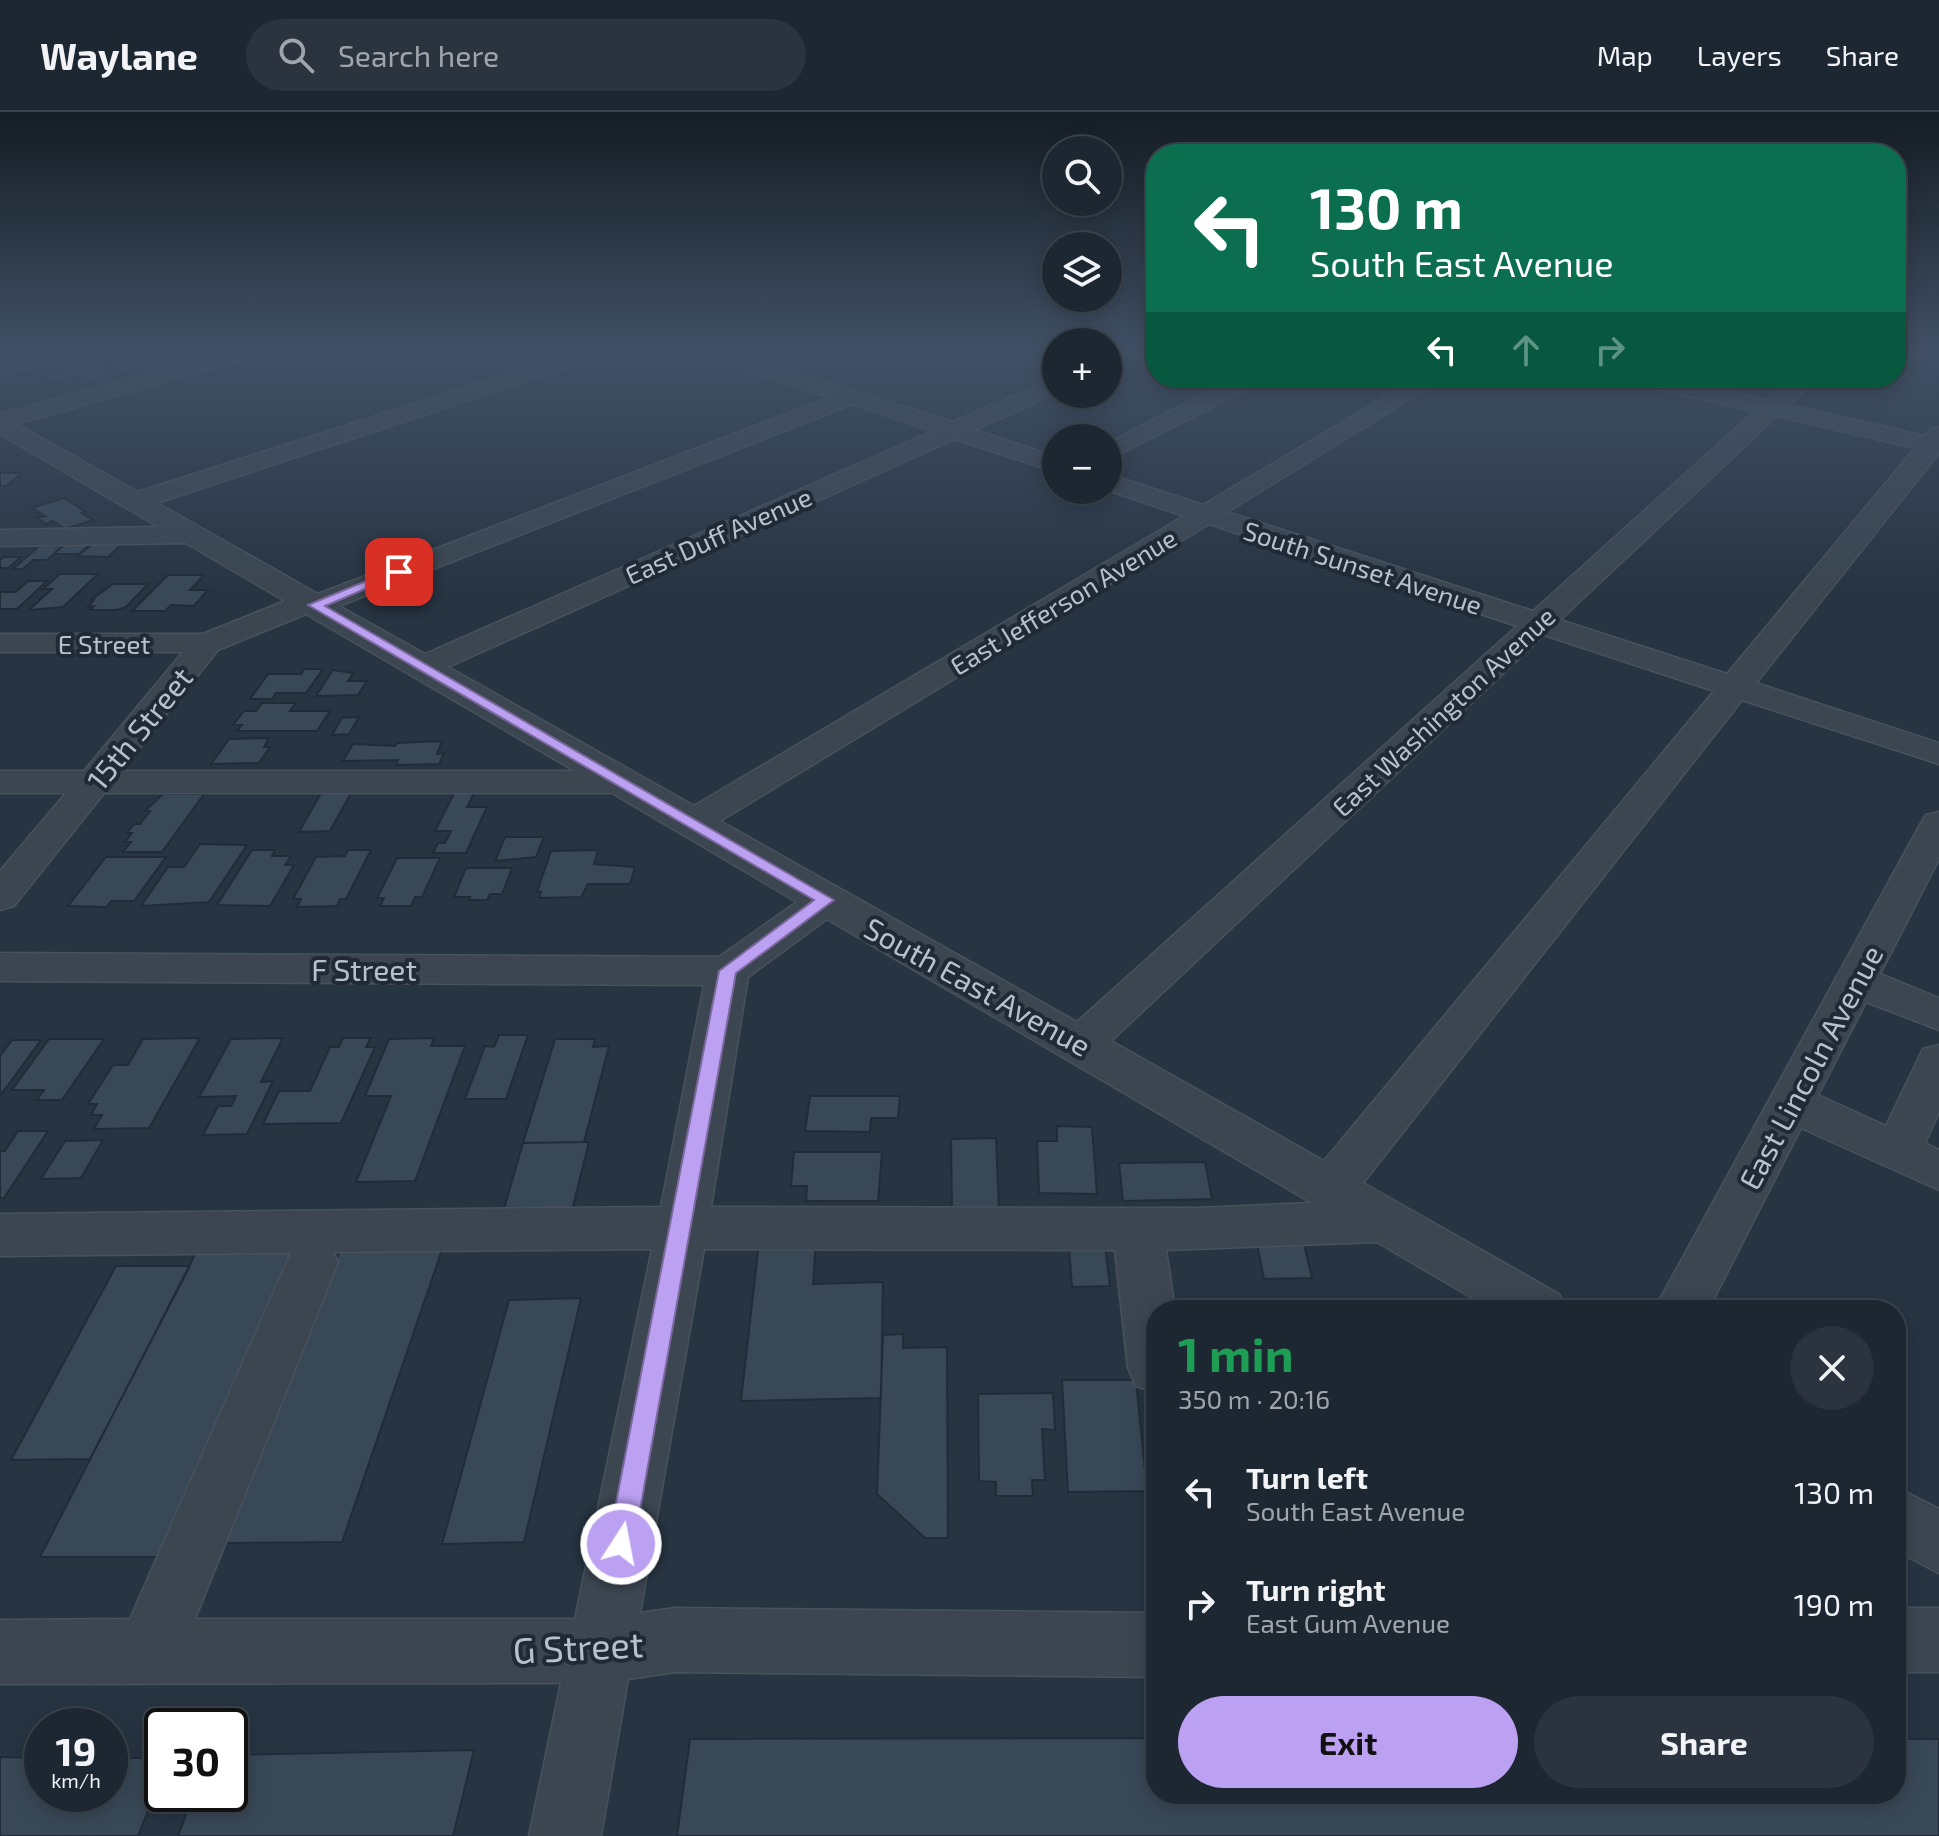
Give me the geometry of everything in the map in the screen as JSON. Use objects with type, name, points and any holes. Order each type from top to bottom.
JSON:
[{"type":"street","name":"South East Avenue","points":[[14,430],[1523,1300]]},
{"type":"street","points":[[135,502],[355,430]]},
{"type":"street","name":"15th Street","points":[[0,897],[207,643],[763,430]]},
{"type":"street","name":"East Duff Avenue","points":[[423,667],[953,430]]},
{"type":"street","points":[[955,430],[1042,460]]},
{"type":"street","points":[[1122,446],[1151,430]]},
{"type":"street","name":"East Jefferson Avenue","points":[[692,822],[1346,430]]},
{"type":"street","name":"East Washington Avenue","points":[[1081,1043],[1749,430]]},
{"type":"street","points":[[1331,1188],[1936,442],[1879,430]]},
{"type":"street","name":"South Sunset Avenue","points":[[1122,487],[1939,754]]},
{"type":"street","points":[[0,538],[191,535]]},
{"type":"street","name":"E Street","points":[[0,643],[207,643]]},
{"type":"street","points":[[0,782],[622,782]]},
{"type":"street","name":"East Lincoln Avenue","points":[[1686,1300],[1939,823]]},
{"type":"street","points":[[565,1836],[728,971],[826,900]]},
{"type":"street","name":"F Street","points":[[0,967],[728,971]]},
{"type":"street","points":[[1856,981],[1939,1015]]},
{"type":"street","points":[[1791,1103],[1918,1161],[1939,1061]]},
{"type":"street","points":[[0,1235],[682,1228],[1138,1229],[1386,1221]]},
{"type":"street","points":[[1138,1229],[1147,1300]]},
{"type":"street","points":[[149,1652],[312,1262]]},
{"type":"street","points":[[1906,1523],[1939,1543]]},
{"type":"street","name":"G Street","points":[[0,1652],[600,1651],[675,1640],[1146,1645]]},
{"type":"street","points":[[1906,1640],[1939,1640]]},
{"type":"building","points":[[0,473],[22,473],[6,486],[0,486]]},
{"type":"building","points":[[64,498],[93,520],[65,529],[53,521],[46,524],[37,518],[45,516],[32,508]]},
{"type":"building","points":[[66,543],[91,543],[79,554],[54,554]]},
{"type":"building","points":[[94,543],[123,543],[108,557],[78,556]]},
{"type":"building","points":[[39,546],[62,546],[47,560],[33,560],[23,569],[13,569]]},
{"type":"building","points":[[4,557],[21,557],[8,568],[0,568],[0,560]]},
{"type":"building","points":[[60,574],[98,574],[63,607],[29,610],[52,589],[43,589]]},
{"type":"building","points":[[168,575],[204,575],[190,590],[208,590],[194,606],[171,605],[165,611],[132,611]]},
{"type":"building","points":[[28,581],[47,581],[17,609],[0,609],[0,592],[16,592]]},
{"type":"building","points":[[113,584],[148,584],[126,607],[90,610],[94,606],[88,607],[94,600],[91,600]]},
{"type":"building","points":[[304,669],[323,669],[306,693],[276,693],[272,699],[250,699],[268,674],[301,674]]},
{"type":"building","points":[[333,670],[353,673],[348,681],[367,681],[358,695],[316,696]]},
{"type":"building","points":[[262,703],[296,703],[290,711],[330,711],[317,731],[237,731],[242,725],[233,725],[244,711],[256,711]]},
{"type":"building","points":[[359,717],[349,734],[332,735],[342,718]]},
{"type":"building","points":[[269,738],[264,747],[270,747],[259,763],[211,764],[229,739]]},
{"type":"building","points":[[442,741],[437,754],[444,753],[439,764],[396,765],[398,760],[343,761],[353,744],[395,746],[397,743]]},
{"type":"building","points":[[321,793],[351,793],[330,831],[299,832]]},
{"type":"building","points":[[454,793],[474,793],[467,807],[487,807],[466,853],[433,853],[438,843],[445,843],[451,831],[435,831]]},
{"type":"building","points":[[163,794],[204,794],[162,852],[123,852],[131,842],[125,842],[132,833],[127,833],[134,824],[140,824],[150,811],[145,811]]},
{"type":"building","points":[[505,837],[544,837],[536,857],[495,861]]},
{"type":"building","points":[[200,844],[247,845],[209,902],[141,906],[168,867],[184,867]]},
{"type":"building","points":[[252,850],[275,850],[272,856],[291,856],[285,865],[294,865],[270,906],[217,905]]},
{"type":"building","points":[[348,850],[371,850],[346,899],[340,899],[337,906],[297,907],[301,899],[293,899],[316,857],[345,856]]},
{"type":"building","points":[[598,850],[594,864],[635,867],[630,884],[588,884],[581,897],[539,898],[541,892],[537,892],[551,851]]},
{"type":"building","points":[[106,857],[166,857],[134,901],[111,901],[107,907],[68,906]]},
{"type":"building","points":[[397,858],[440,858],[422,897],[415,897],[411,906],[380,906],[384,898],[377,898]]},
{"type":"building","points":[[466,868],[512,868],[502,894],[490,894],[487,900],[469,900],[470,897],[454,897]]},
{"type":"building","points":[[499,1035],[528,1035],[506,1099],[465,1099],[485,1046],[494,1047]]},
{"type":"building","points":[[200,1038],[149,1128],[94,1129],[102,1115],[91,1115],[97,1104],[88,1104],[113,1065],[128,1065],[143,1039]]},
{"type":"building","points":[[283,1038],[261,1082],[273,1081],[247,1134],[203,1135],[218,1106],[231,1106],[236,1096],[199,1097],[231,1039]]},
{"type":"building","points":[[343,1038],[371,1038],[366,1047],[375,1047],[341,1123],[263,1124],[279,1091],[310,1091],[330,1047],[339,1047]]},
{"type":"building","points":[[434,1038],[431,1046],[465,1046],[415,1181],[356,1182],[391,1096],[365,1096],[389,1039]]},
{"type":"building","points":[[49,1039],[104,1039],[62,1100],[37,1100],[44,1090],[12,1090]]},
{"type":"building","points":[[555,1039],[595,1039],[593,1047],[609,1046],[584,1142],[523,1143]]},
{"type":"building","points":[[12,1040],[41,1040],[0,1096],[0,1056]]},
{"type":"building","points":[[810,1096],[900,1096],[898,1118],[871,1118],[870,1132],[805,1131]]},
{"type":"building","points":[[1057,1126],[1092,1127],[1097,1194],[1039,1193],[1037,1141],[1057,1141]]},
{"type":"building","points":[[18,1131],[48,1131],[4,1198],[0,1198],[0,1151],[5,1151]]},
{"type":"building","points":[[996,1138],[999,1211],[952,1212],[951,1139]]},
{"type":"building","points":[[103,1140],[81,1178],[41,1179],[65,1141]]},
{"type":"building","points":[[589,1142],[572,1210],[503,1212],[523,1143]]},
{"type":"building","points":[[794,1152],[882,1152],[878,1201],[806,1201],[807,1186],[791,1186]]},
{"type":"building","points":[[1205,1162],[1212,1199],[1123,1201],[1119,1163]]},
{"type":"building","points":[[816,1241],[813,1284],[883,1282],[881,1398],[741,1401],[759,1242]]},
{"type":"building","points":[[1257,1244],[1304,1244],[1312,1278],[1264,1279]]},
{"type":"building","points":[[1105,1246],[1110,1286],[1072,1287],[1069,1247]]},
{"type":"building","points":[[199,1247],[299,1247],[161,1557],[40,1557]]},
{"type":"building","points":[[443,1247],[342,1542],[220,1543],[341,1248]]},
{"type":"building","points":[[116,1266],[190,1266],[90,1459],[11,1460]]},
{"type":"building","points":[[581,1298],[524,1542],[442,1544],[509,1300]]},
{"type":"building","points":[[903,1334],[903,1348],[947,1347],[948,1538],[925,1538],[877,1494],[883,1335]]},
{"type":"building","points":[[1062,1380],[1136,1380],[1146,1491],[1068,1492]]},
{"type":"building","points":[[1053,1393],[1055,1430],[1042,1429],[1045,1480],[1032,1480],[1033,1496],[996,1496],[996,1482],[979,1481],[978,1394]]},
{"type":"building","points":[[1146,1738],[1146,1804],[1906,1804],[1906,1739],[1939,1739],[1939,1836],[677,1836],[690,1739]]},
{"type":"building","points":[[474,1750],[453,1836],[178,1836],[187,1812],[248,1812],[248,1755]]},
{"type":"building","points":[[0,1757],[24,1758],[24,1812],[128,1812],[128,1758],[144,1758],[144,1812],[148,1812],[138,1836],[0,1836]]},
{"type":"route","points":[[399,572],[315,605],[826,900],[728,971],[621,1544]]}]
